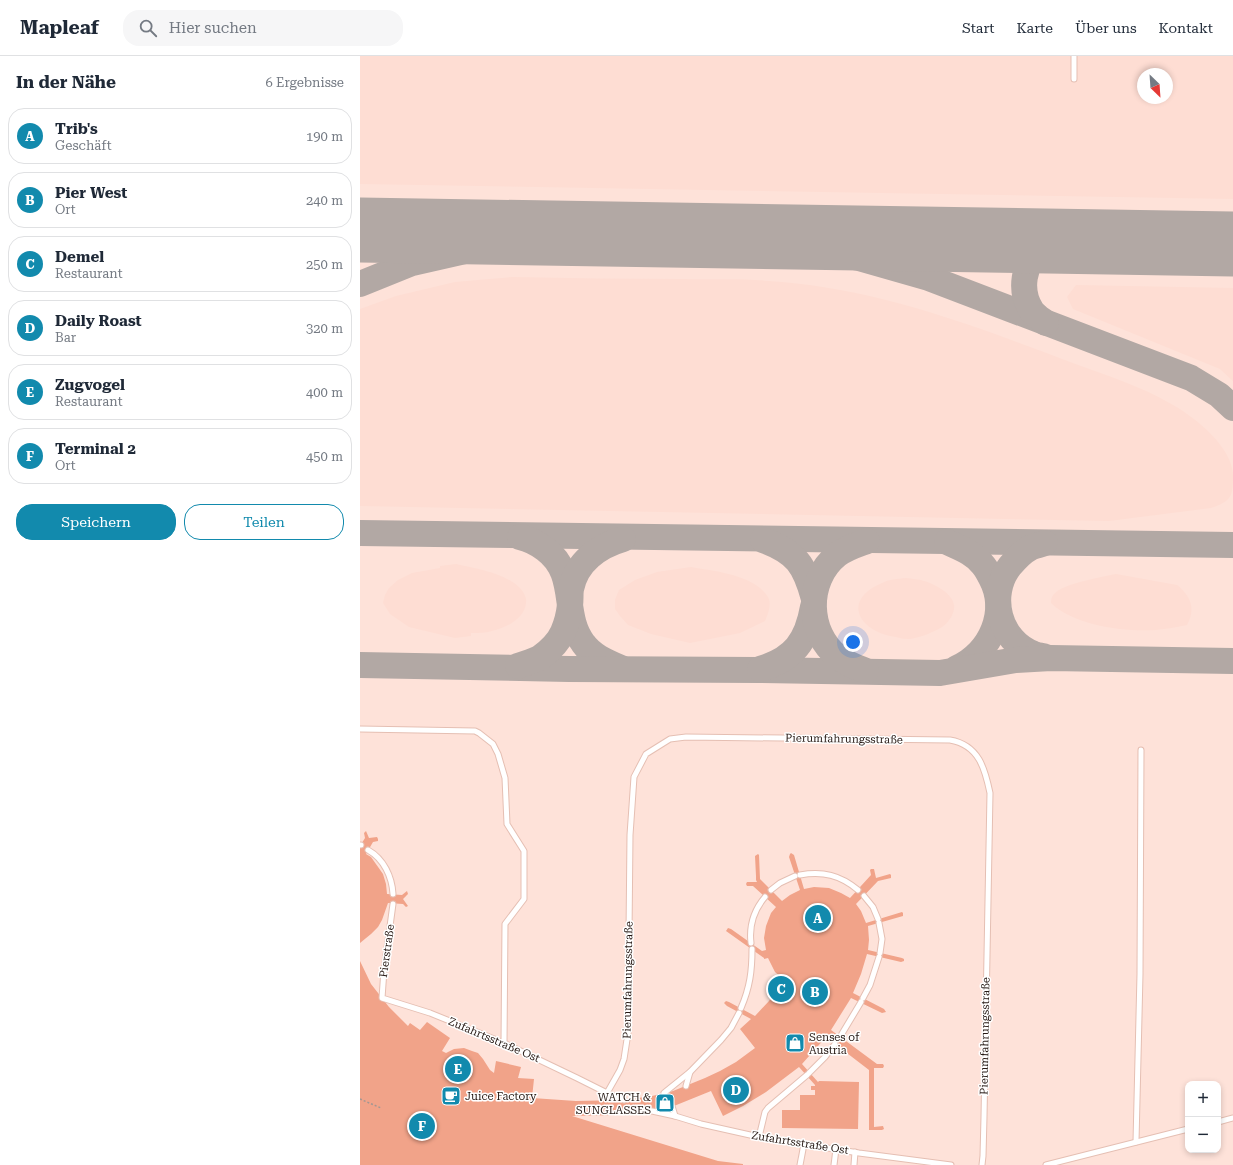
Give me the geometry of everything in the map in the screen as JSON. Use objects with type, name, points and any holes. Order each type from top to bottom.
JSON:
[{"type":"lane","points":[[1074,56],[1074,79]]},
{"type":"lane","points":[[360,729],[475,731],[493,744],[498,754],[505,778],[506,824],[524,851],[524,899],[505,924],[504,1043]]},
{"type":"lane","name":"Pierumfahrungsstraße","points":[[607,1093],[620,1070],[624,1059],[628,1033],[630,835],[634,777],[646,754],[670,739],[686,737],[956,741],[969,748],[982,764],[990,793],[984,1133],[982,1165]]},
{"type":"lane","points":[[1136,1142],[1140,982],[1141,750]]},
{"type":"lane","points":[[368,850],[378,857],[388,872],[393,894]]},
{"type":"lane","points":[[772,890],[780,883],[798,876],[813,873],[839,878],[858,890]]},
{"type":"lane","points":[[840,1037],[870,985],[880,955],[882,938],[878,921],[873,907],[864,896]]},
{"type":"lane","points":[[664,1093],[690,1072],[731,1028],[740,1010],[750,982],[752,969],[751,928],[757,908],[765,897]]},
{"type":"lane","name":"Pierstraße","points":[[382,998],[384,970],[393,904]]},
{"type":"lane","name":"Zufahrtsstraße Ost","points":[[382,998],[430,1013],[504,1043],[624,1100]]},
{"type":"lane","points":[[759,1137],[765,1112],[768,1108],[808,1074],[825,1057],[835,1044]]},
{"type":"lane","points":[[686,1086],[690,1072]]},
{"type":"lane","points":[[672,1106],[675,1116]]},
{"type":"lane","name":"Zufahrtsstraße Ost","points":[[652,1111],[759,1137],[950,1165]]},
{"type":"lane","points":[[1221,1121],[1233,1118]]},
{"type":"lane","points":[[1046,1165],[1185,1130]]},
{"type":"lane","points":[[800,1165],[804,1144]]},
{"type":"lane","points":[[834,1165],[836,1149]]},
{"type":"lane","points":[[854,1165],[855,1152]]},
{"type":"path","points":[[360,1099],[381,1108]]},
{"type":"shaded area","points":[[360,56],[1233,56],[1233,1165],[360,1165]]},
{"type":"shaded area","points":[[360,56],[1233,56],[1233,199],[360,184]]},
{"type":"shaded area","points":[[512,277],[736,279],[782,282],[826,287],[882,299],[930,312],[1001,336],[1123,381],[1173,405],[1202,425],[1220,444],[1231,464],[1233,475],[1232,493],[1223,503],[1211,508],[1109,521],[360,506],[360,309],[396,296],[455,282]]},
{"type":"shaded area","points":[[1076,285],[1233,288],[1233,381],[1220,369],[1073,309],[1067,297]]},
{"type":"shaded area","points":[[456,564],[497,574],[512,582],[523,592],[526,601],[525,608],[518,618],[509,625],[497,630],[484,633],[471,633],[471,636],[455,638],[409,627],[390,614],[383,603],[389,588],[398,580],[412,573],[440,568],[440,566]]},
{"type":"shaded area","points":[[691,567],[722,572],[754,584],[768,597],[770,603],[765,621],[740,633],[690,643],[651,634],[628,625],[615,609],[615,600],[619,590],[635,580],[657,572]]},
{"type":"shaded area","points":[[1116,574],[1177,585],[1186,594],[1191,603],[1191,614],[1187,625],[1156,630],[1129,630],[1100,626],[1073,617],[1061,611],[1051,603],[1052,597],[1062,588]]},
{"type":"shaded area","points":[[894,579],[917,579],[935,585],[946,592],[953,602],[954,607],[950,619],[942,627],[925,635],[908,639],[883,634],[873,629],[860,615],[858,607],[861,598],[869,590]]},
{"type":"building","points":[[366,831],[369,838],[377,837],[378,839],[378,841],[373,842],[366,854],[371,857],[383,874],[387,894],[402,895],[407,891],[408,894],[403,899],[408,906],[406,907],[403,904],[388,903],[378,927],[360,943],[360,846],[365,838],[364,833]]},
{"type":"building","points":[[791,853],[794,855],[804,889],[814,887],[829,888],[850,898],[871,875],[871,869],[874,869],[876,878],[891,875],[891,878],[878,881],[856,904],[866,923],[902,912],[903,913],[903,916],[868,926],[868,950],[902,958],[904,961],[901,962],[867,954],[853,993],[884,1009],[886,1012],[882,1013],[851,998],[831,1030],[877,1064],[883,1064],[883,1068],[874,1068],[874,1127],[883,1126],[884,1129],[869,1130],[869,1070],[826,1037],[802,1064],[818,1082],[859,1082],[858,1129],[782,1128],[782,1110],[800,1110],[800,1095],[815,1095],[815,1090],[811,1090],[811,1086],[815,1085],[799,1067],[766,1092],[723,1116],[711,1091],[674,1106],[648,1112],[620,1115],[572,1116],[718,1161],[743,1165],[360,1165],[360,961],[371,984],[389,1007],[408,1026],[410,1023],[420,1030],[427,1022],[450,1038],[442,1051],[446,1053],[454,1049],[464,1048],[478,1053],[490,1070],[494,1073],[496,1061],[521,1067],[518,1078],[534,1079],[532,1098],[576,1101],[624,1100],[673,1091],[720,1071],[736,1062],[755,1048],[740,1029],[751,1019],[724,1003],[726,1001],[729,1002],[755,1016],[769,1001],[784,980],[775,972],[768,958],[764,959],[726,931],[728,928],[731,929],[762,951],[766,950],[764,938],[766,926],[771,913],[776,907],[753,886],[747,886],[746,884],[747,882],[757,882],[755,856],[758,854],[760,879],[782,901],[800,890],[789,857]]},
{"type":"taxiway","points":[[360,284],[412,263],[478,248],[618,234]]},
{"type":"taxiway","points":[[711,236],[786,244],[859,258],[929,278],[1191,378],[1219,395],[1233,408]]},
{"type":"taxiway","points":[[1046,323],[1032,311],[1025,295],[1024,286],[1027,269],[1036,255],[1046,247],[1073,241]]},
{"type":"taxiway","points":[[360,533],[1233,545]]},
{"type":"taxiway","points":[[520,537],[527,539],[545,549],[555,559],[562,570],[566,582],[576,632],[583,643],[595,655],[621,668]]},
{"type":"taxiway","points":[[518,666],[541,657],[554,646],[561,635],[566,625],[574,579],[583,563],[590,556],[605,546],[623,539]]},
{"type":"taxiway","points":[[763,540],[784,550],[798,561],[807,577],[814,599]]},
{"type":"taxiway","points":[[866,671],[841,659],[828,647],[820,635],[814,607],[815,592],[819,579],[827,566],[840,553],[867,541]]},
{"type":"taxiway","points":[[947,542],[971,554],[984,566],[996,591],[998,604],[994,630],[987,641],[979,652],[969,661],[957,668]]},
{"type":"taxiway","points":[[1045,543],[1027,550],[1010,566],[1003,578],[999,590],[998,603],[1000,616],[1012,639],[1022,648],[1034,654],[1046,657]]},
{"type":"taxiway","points":[[760,669],[782,660],[797,647],[807,630],[813,607]]},
{"type":"taxiway","points":[[360,665],[940,673],[1016,660],[1051,658],[1233,661]]},
{"type":"runway","points":[[360,230],[1233,244]]},
{"type":"place","name":"Trib's","points":[[818,918]]},
{"type":"place","name":"Demel","points":[[781,989]]},
{"type":"place","name":"Pier West","points":[[815,992]]},
{"type":"place","name":"Senses of Austria","points":[[795,1043]]},
{"type":"place","name":"Zugvogel","points":[[458,1069]]},
{"type":"place","name":"Daily Roast","points":[[736,1090]]},
{"type":"place","name":"Juice Factory","points":[[451,1096]]},
{"type":"place","name":"WATCH & SUNGLASSES","points":[[665,1103]]},
{"type":"place","name":"Terminal 2","points":[[422,1126]]}]
